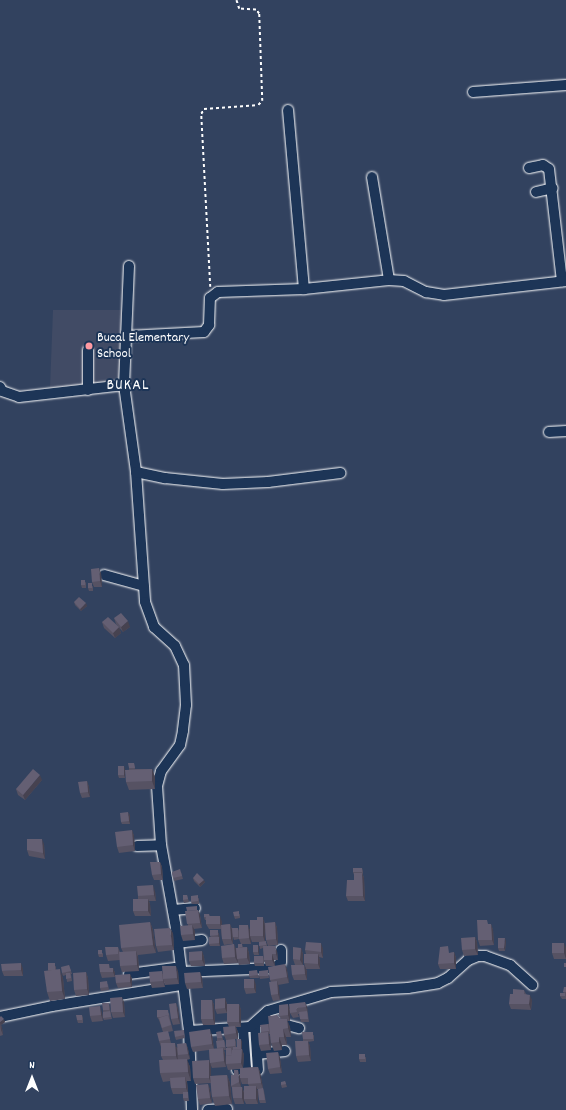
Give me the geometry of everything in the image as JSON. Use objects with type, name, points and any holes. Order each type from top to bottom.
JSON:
[{"type":"street","points":[[473,92],[566,85]]},
{"type":"street","points":[[288,110],[304,288]]},
{"type":"street","points":[[128,336],[204,332],[209,325],[210,298],[218,292],[304,288],[389,280],[404,282],[426,292],[444,295],[564,281],[561,224],[548,167],[543,165],[529,168]]},
{"type":"street","points":[[372,177],[389,280]]},
{"type":"street","points":[[536,192],[553,188]]},
{"type":"street","points":[[129,266],[128,336],[124,385],[136,472],[144,586],[149,618],[154,627],[180,653],[184,678],[186,705],[180,745],[158,779],[161,845],[178,943],[196,1089],[192,1110]]},
{"type":"street","points":[[88,350],[88,390]]},
{"type":"street","points":[[0,387],[19,397],[124,385]]},
{"type":"street","points":[[549,432],[566,431]]},
{"type":"street","points":[[136,472],[165,478],[223,484],[268,482],[340,473]]},
{"type":"street","points":[[104,575],[144,586]]},
{"type":"street","points":[[137,846],[161,845]]},
{"type":"street","points":[[173,910],[195,908]]},
{"type":"street","points":[[178,943],[202,940]]},
{"type":"street","points":[[129,974],[181,969],[275,968],[281,962],[281,950]]},
{"type":"street","points":[[258,1070],[256,1023],[268,1011],[316,995],[331,992],[408,988],[438,983],[448,978],[468,960],[478,956],[485,956],[510,965],[532,985]]},
{"type":"street","points":[[0,1017],[52,1006],[182,985]]},
{"type":"street","points":[[189,1031],[243,1028],[256,1023],[272,1021],[299,1028]]},
{"type":"street","points":[[237,1070],[246,1068],[243,1028]]},
{"type":"street","points":[[257,1054],[285,1051]]},
{"type":"street","points":[[208,1110],[227,1109]]},
{"type":"path","points":[[210,298],[201,114],[204,109],[258,105],[262,101],[259,14],[256,10],[239,9],[236,0]]},
{"type":"shaded area","name":"Bucal Elementary School","points":[[53,310],[124,310],[128,382],[50,388]]},
{"type":"building","points":[[99,568],[100,581],[92,582],[91,569]]},
{"type":"building","points":[[81,580],[85,580],[85,585],[81,585]]},
{"type":"building","points":[[88,583],[92,583],[92,588],[88,588]]},
{"type":"building","points":[[79,597],[86,603],[80,609],[74,602]]},
{"type":"building","points":[[121,613],[128,621],[121,627],[114,618]]},
{"type":"building","points":[[108,617],[119,627],[113,633],[102,622]]},
{"type":"building","points":[[128,763],[134,763],[135,768],[129,768]]},
{"type":"building","points":[[118,766],[124,766],[124,775],[118,775]]},
{"type":"building","points":[[33,769],[40,775],[23,795],[16,789]]},
{"type":"building","points":[[152,769],[152,781],[126,782],[125,770]]},
{"type":"building","points":[[87,781],[88,792],[80,793],[78,782]]},
{"type":"building","points":[[128,812],[129,821],[121,822],[120,813]]},
{"type":"building","points":[[132,830],[133,845],[117,847],[115,832]]},
{"type":"building","points":[[27,839],[42,839],[43,853],[27,850]]},
{"type":"building","points":[[150,862],[160,862],[161,874],[152,875]]},
{"type":"building","points":[[353,868],[362,868],[362,872],[353,872]]},
{"type":"building","points":[[180,869],[182,876],[173,878],[172,872]]},
{"type":"building","points":[[197,873],[204,880],[199,884],[193,878]]},
{"type":"building","points":[[354,873],[362,873],[363,896],[346,896],[347,880],[354,880]]},
{"type":"building","points":[[153,885],[154,895],[138,896],[137,886]]},
{"type":"building","points":[[183,895],[187,895],[188,899],[183,900]]},
{"type":"building","points":[[198,895],[198,901],[191,902],[191,896]]},
{"type":"building","points":[[133,899],[148,899],[148,911],[133,911]]},
{"type":"building","points":[[197,906],[197,910],[187,911],[186,907]]},
{"type":"building","points":[[198,910],[200,923],[187,924],[185,911]]},
{"type":"building","points":[[239,911],[239,916],[234,916],[233,912]]},
{"type":"building","points":[[204,914],[209,914],[209,916],[204,917]]},
{"type":"building","points":[[206,916],[220,916],[220,924],[206,924]]},
{"type":"building","points":[[257,917],[263,917],[263,920],[257,920]]},
{"type":"building","points":[[250,920],[263,920],[263,936],[250,936]]},
{"type":"building","points":[[477,920],[487,920],[488,924],[491,924],[492,940],[478,940]]},
{"type":"building","points":[[150,922],[153,945],[121,948],[119,925]]},
{"type":"building","points":[[275,922],[276,939],[266,940],[265,923]]},
{"type":"building","points":[[230,924],[231,939],[222,939],[221,925]]},
{"type":"building","points":[[192,925],[193,934],[181,935],[180,926]]},
{"type":"building","points":[[239,925],[248,925],[249,938],[239,939]]},
{"type":"building","points":[[170,928],[172,945],[156,946],[154,929]]},
{"type":"building","points":[[232,928],[238,928],[238,937],[233,937]]},
{"type":"building","points":[[210,930],[218,930],[218,935],[210,936]]},
{"type":"building","points":[[209,937],[219,937],[219,943],[209,944]]},
{"type":"building","points":[[475,937],[475,949],[462,950],[461,938]]},
{"type":"building","points":[[498,938],[505,938],[504,948],[498,948]]},
{"type":"building","points":[[266,941],[266,945],[259,946],[259,942]]},
{"type":"building","points":[[306,942],[321,943],[321,952],[305,950]]},
{"type":"building","points":[[552,943],[564,943],[564,953],[552,953]]},
{"type":"building","points":[[234,944],[235,957],[222,958],[221,946]]},
{"type":"building","points":[[238,944],[242,944],[242,947],[238,948]]},
{"type":"building","points":[[253,945],[258,945],[258,952],[253,952]]},
{"type":"building","points":[[263,946],[275,946],[276,954],[272,954],[272,960],[264,960]]},
{"type":"building","points":[[448,946],[449,953],[454,952],[454,963],[438,964],[440,947]]},
{"type":"building","points":[[105,947],[118,947],[118,954],[106,955]]},
{"type":"building","points":[[247,947],[247,958],[237,959],[236,948]]},
{"type":"building","points":[[293,947],[301,948],[300,960],[293,959]]},
{"type":"building","points":[[98,950],[102,950],[102,954],[98,954]]},
{"type":"building","points":[[136,951],[137,965],[120,966],[119,952]]},
{"type":"building","points":[[202,951],[202,960],[189,961],[189,952]]},
{"type":"building","points":[[304,954],[318,954],[318,964],[304,963]]},
{"type":"building","points":[[254,956],[263,956],[263,963],[254,963]]},
{"type":"building","points":[[21,963],[21,970],[2,971],[1,964]]},
{"type":"building","points":[[48,963],[55,963],[55,970],[48,970]]},
{"type":"building","points":[[99,964],[109,964],[109,968],[113,968],[113,972],[100,972]]},
{"type":"building","points":[[285,964],[287,977],[270,980],[268,967]]},
{"type":"building","points":[[69,965],[71,971],[62,973],[61,967]]},
{"type":"building","points":[[291,965],[304,965],[305,974],[292,975]]},
{"type":"building","points":[[162,966],[176,966],[177,978],[163,979]]},
{"type":"building","points":[[60,969],[62,991],[47,992],[44,971]]},
{"type":"building","points":[[257,970],[258,975],[249,976],[249,971]]},
{"type":"building","points":[[268,970],[268,976],[259,976],[259,971]]},
{"type":"building","points":[[162,971],[163,981],[150,982],[149,972]]},
{"type":"building","points":[[86,972],[87,989],[74,990],[73,973]]},
{"type":"building","points":[[200,972],[201,982],[185,983],[184,973]]},
{"type":"building","points":[[66,973],[70,973],[71,978],[66,979]]},
{"type":"building","points":[[130,974],[130,982],[116,983],[115,975]]},
{"type":"building","points":[[244,979],[254,979],[254,988],[244,988]]},
{"type":"building","points":[[107,981],[108,987],[100,988],[100,982]]},
{"type":"building","points":[[277,981],[278,994],[271,995],[269,982]]},
{"type":"building","points":[[564,987],[566,987],[566,992],[563,992]]},
{"type":"building","points":[[513,989],[524,990],[524,994],[530,995],[529,1004],[509,1004],[510,994],[513,994]]},
{"type":"building","points":[[560,993],[565,993],[565,996],[560,996]]},
{"type":"building","points":[[122,997],[123,1012],[111,1012],[110,998]]},
{"type":"building","points":[[225,998],[225,1008],[215,1009],[215,999]]},
{"type":"building","points":[[201,1000],[212,1000],[213,1019],[201,1019]]},
{"type":"building","points":[[305,1002],[306,1007],[296,1008],[297,1012],[290,1013],[289,1004]]},
{"type":"building","points":[[102,1003],[109,1003],[109,1010],[103,1010]]},
{"type":"building","points":[[176,1003],[178,1018],[171,1019],[169,1004]]},
{"type":"building","points":[[227,1004],[239,1004],[239,1022],[227,1022]]},
{"type":"building","points":[[288,1004],[288,1015],[279,1016],[279,1005]]},
{"type":"building","points":[[100,1006],[101,1015],[90,1016],[89,1007]]},
{"type":"building","points":[[157,1010],[168,1010],[169,1016],[157,1017]]},
{"type":"building","points":[[110,1011],[111,1017],[103,1018],[103,1012]]},
{"type":"building","points":[[307,1011],[308,1019],[300,1019],[299,1012]]},
{"type":"building","points":[[76,1015],[82,1015],[82,1020],[77,1020]]},
{"type":"building","points":[[168,1015],[171,1025],[162,1028],[159,1018]]},
{"type":"building","points":[[277,1015],[281,1019],[287,1019],[288,1028],[283,1029],[284,1037],[279,1037],[279,1042],[271,1043],[268,1016]]},
{"type":"building","points":[[1,1016],[4,1019],[0,1022],[0,1017]]},
{"type":"building","points":[[268,1024],[269,1031],[261,1032],[260,1025]]},
{"type":"building","points":[[235,1026],[236,1033],[224,1035],[223,1027]]},
{"type":"building","points":[[210,1029],[212,1044],[191,1047],[189,1032]]},
{"type":"building","points":[[184,1030],[184,1035],[175,1037],[174,1031]]},
{"type":"building","points":[[168,1031],[170,1039],[159,1041],[157,1033]]},
{"type":"building","points":[[221,1031],[222,1038],[217,1038],[216,1032]]},
{"type":"building","points":[[268,1032],[269,1044],[259,1045],[258,1033]]},
{"type":"building","points":[[302,1032],[313,1032],[313,1039],[303,1039]]},
{"type":"building","points":[[235,1039],[235,1046],[226,1047],[226,1040]]},
{"type":"building","points":[[237,1039],[241,1039],[241,1049],[233,1050],[233,1047],[237,1047]]},
{"type":"building","points":[[224,1040],[225,1047],[217,1048],[216,1041]]},
{"type":"building","points":[[295,1041],[308,1041],[309,1055],[296,1056]]},
{"type":"building","points":[[161,1043],[175,1043],[176,1056],[161,1056]]},
{"type":"building","points":[[186,1043],[188,1054],[178,1055],[177,1044]]},
{"type":"building","points":[[223,1048],[224,1061],[210,1063],[209,1049]]},
{"type":"building","points":[[226,1048],[231,1048],[232,1055],[226,1056]]},
{"type":"building","points":[[242,1049],[241,1063],[226,1064],[226,1056],[232,1055],[232,1050]]},
{"type":"building","points":[[278,1052],[280,1067],[268,1069],[266,1053]]},
{"type":"building","points":[[359,1054],[365,1054],[365,1059],[359,1059]]},
{"type":"building","points":[[187,1059],[188,1072],[160,1073],[159,1060]]},
{"type":"building","points":[[209,1060],[209,1078],[193,1078],[192,1061]]},
{"type":"building","points":[[258,1067],[261,1083],[248,1084],[248,1078],[240,1078],[240,1068]]},
{"type":"building","points":[[234,1070],[238,1070],[239,1082],[231,1086],[231,1075],[234,1075]]},
{"type":"building","points":[[227,1075],[229,1096],[212,1097],[210,1076]]},
{"type":"building","points":[[185,1077],[186,1088],[171,1088],[170,1078]]},
{"type":"building","points":[[285,1081],[286,1084],[281,1085],[281,1082]]},
{"type":"building","points":[[208,1084],[210,1098],[198,1099],[196,1085]]},
{"type":"building","points":[[244,1086],[256,1086],[256,1099],[244,1099]]},
{"type":"building","points":[[232,1087],[242,1087],[242,1098],[233,1098]]},
{"type":"building","points":[[263,1088],[265,1100],[259,1100],[258,1089]]},
{"type":"building","points":[[183,1092],[188,1092],[188,1098],[183,1098]]},
{"type":"place","name":"Bucal Elementary School","points":[[89,346]]},
{"type":"district","name":"BUKAL","points":[[128,386]]}]
